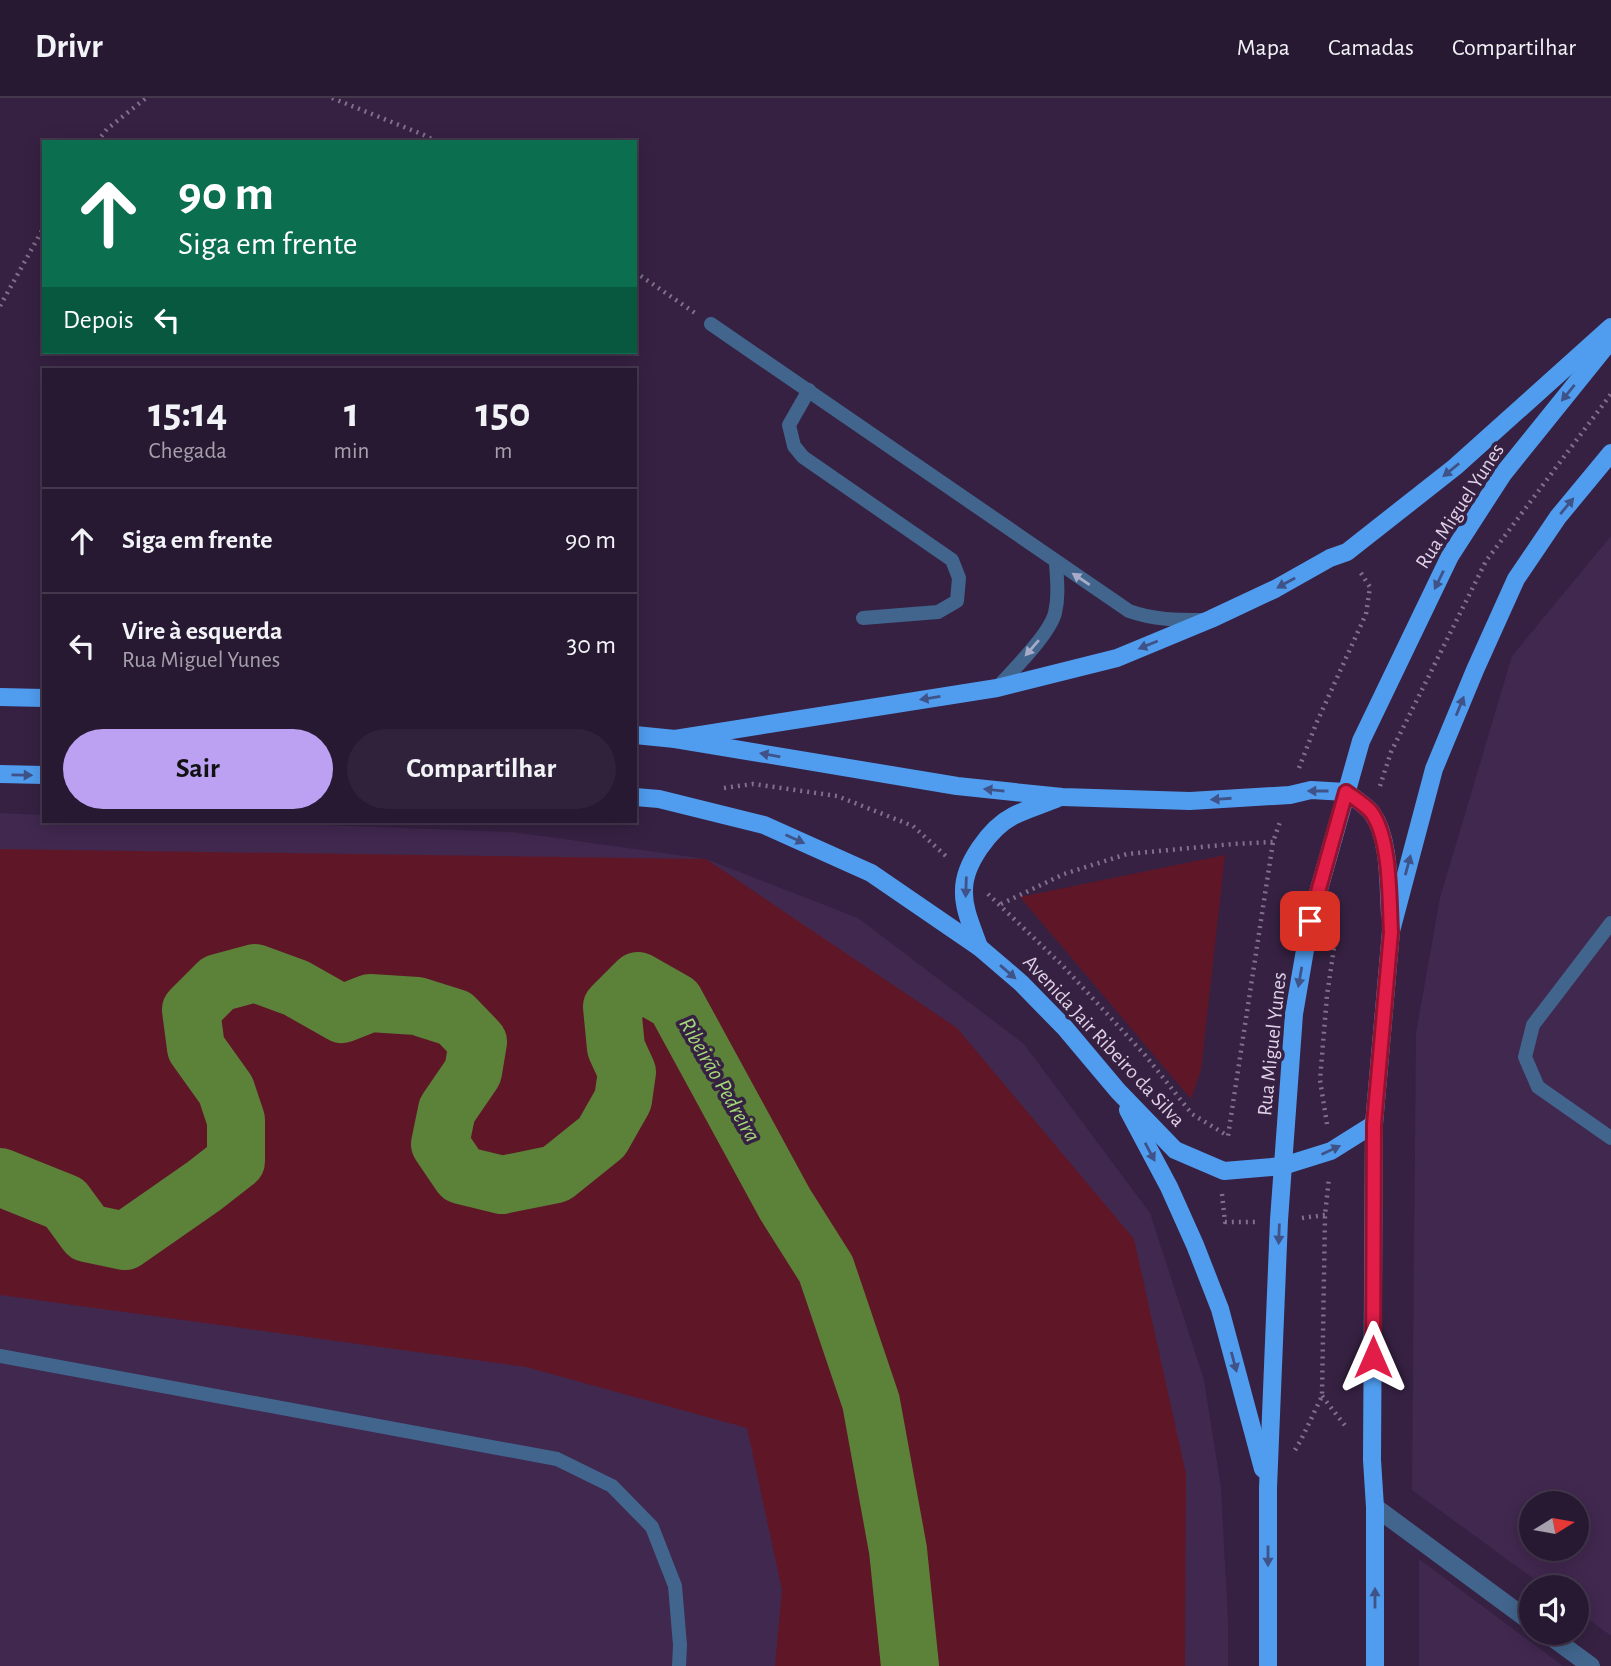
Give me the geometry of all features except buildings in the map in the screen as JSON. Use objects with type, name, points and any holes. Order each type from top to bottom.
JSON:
[{"type":"main road","points":[[675,739],[997,688],[1117,658],[1212,620],[1330,558],[1347,552],[1455,467],[1611,327]]},
{"type":"main road","name":"Rua Miguel Yunes","points":[[1268,1666],[1268,1488],[1279,1220],[1294,1014],[1310,921],[1361,741],[1450,556],[1503,474],[1611,340]]},
{"type":"main road","points":[[1391,932],[1434,769],[1510,591],[1558,517],[1611,453]]},
{"type":"main road","points":[[0,697],[42,698]]},
{"type":"main road","points":[[637,735],[675,739],[957,786],[1062,797],[1190,801],[1290,795],[1311,790],[1346,792],[1371,812],[1380,832],[1387,861],[1391,932],[1374,1124],[1374,1666]]},
{"type":"main road","points":[[0,774],[42,775]]},
{"type":"main road","name":"Avenida Jair Ribeiro da Silva","points":[[637,797],[660,799],[764,825],[871,873],[979,947],[1021,983],[1175,1150],[1224,1171],[1283,1166],[1331,1151],[1374,1124]]},
{"type":"main road","points":[[979,947],[968,915],[964,891],[966,875],[974,858],[986,838],[1011,817],[1062,797]]},
{"type":"main road","points":[[1118,1091],[1169,1187],[1220,1309],[1268,1488]]},
{"type":"street","points":[[1375,1507],[1519,1613]]},
{"type":"street","points":[[1562,1645],[1591,1666]]},
{"type":"lane","points":[[711,324],[1129,611],[1145,617],[1168,620],[1212,620]]},
{"type":"lane","points":[[809,390],[789,425],[793,446],[803,457],[951,560],[960,578],[957,601],[938,612],[863,618]]},
{"type":"lane","points":[[997,688],[1040,639],[1054,616],[1058,589],[1056,563]]},
{"type":"lane","points":[[1611,923],[1533,1025],[1525,1057],[1538,1087],[1611,1138]]},
{"type":"lane","points":[[0,1356],[557,1459],[612,1486],[652,1527],[675,1586],[679,1666]]},
{"type":"path","points":[[99,140],[107,129],[146,98]]},
{"type":"path","points":[[332,98],[433,140]]},
{"type":"path","points":[[0,306],[42,231]]},
{"type":"path","points":[[1302,762],[1316,724],[1366,614],[1370,587]]},
{"type":"path","points":[[753,784],[837,796],[914,825],[940,850]]},
{"type":"path","points":[[1273,842],[1244,1029],[1228,1136],[1192,1114],[1145,1055],[1062,965],[1000,904],[1064,874],[1126,854],[1273,842]]},
{"type":"path","points":[[1222,1200],[1225,1222],[1241,1223]]},
{"type":"path","points":[[1322,1396],[1325,1215]]},
{"type":"shaded area","points":[[1611,536],[1611,1636],[1589,1620],[1589,1575],[1529,1575],[1412,1490],[1416,1033],[1440,898],[1512,656]]},
{"type":"shaded area","points":[[0,813],[42,815],[42,823],[265,823],[513,832],[706,859],[858,918],[1024,1044],[1150,1213],[1204,1380],[1221,1488],[1228,1666],[0,1666]]},
{"type":"shaded area","points":[[0,849],[706,859],[957,1028],[1134,1239],[1186,1474],[1185,1666],[775,1666],[782,1590],[747,1428],[526,1367],[0,1295]]},
{"type":"shaded area","points":[[1225,855],[1201,1070],[1191,1099],[1020,897]]},
{"type":"shaded area","points":[[1419,1559],[1519,1633],[1519,1645],[1535,1645],[1563,1666],[1419,1666]]},
{"type":"waterway","name":"Ribeirão Pedreira","points":[[0,1177],[65,1203],[87,1233],[125,1241],[236,1161],[236,1120],[226,1090],[196,1048],[191,1010],[218,983],[255,973],[296,988],[342,1014],[370,1003],[417,1006],[455,1018],[478,1042],[473,1072],[447,1110],[440,1144],[461,1175],[502,1185],[556,1174],[602,1137],[623,1100],[627,1072],[616,1048],[612,1007],[638,981],[675,1002],[785,1204],[826,1269],[871,1402],[898,1550],[910,1666]]},
{"type":"route","points":[[1310,921],[1346,792],[1371,812],[1380,832],[1387,861],[1390,908],[1391,932],[1374,1124],[1373,1357]]}]
